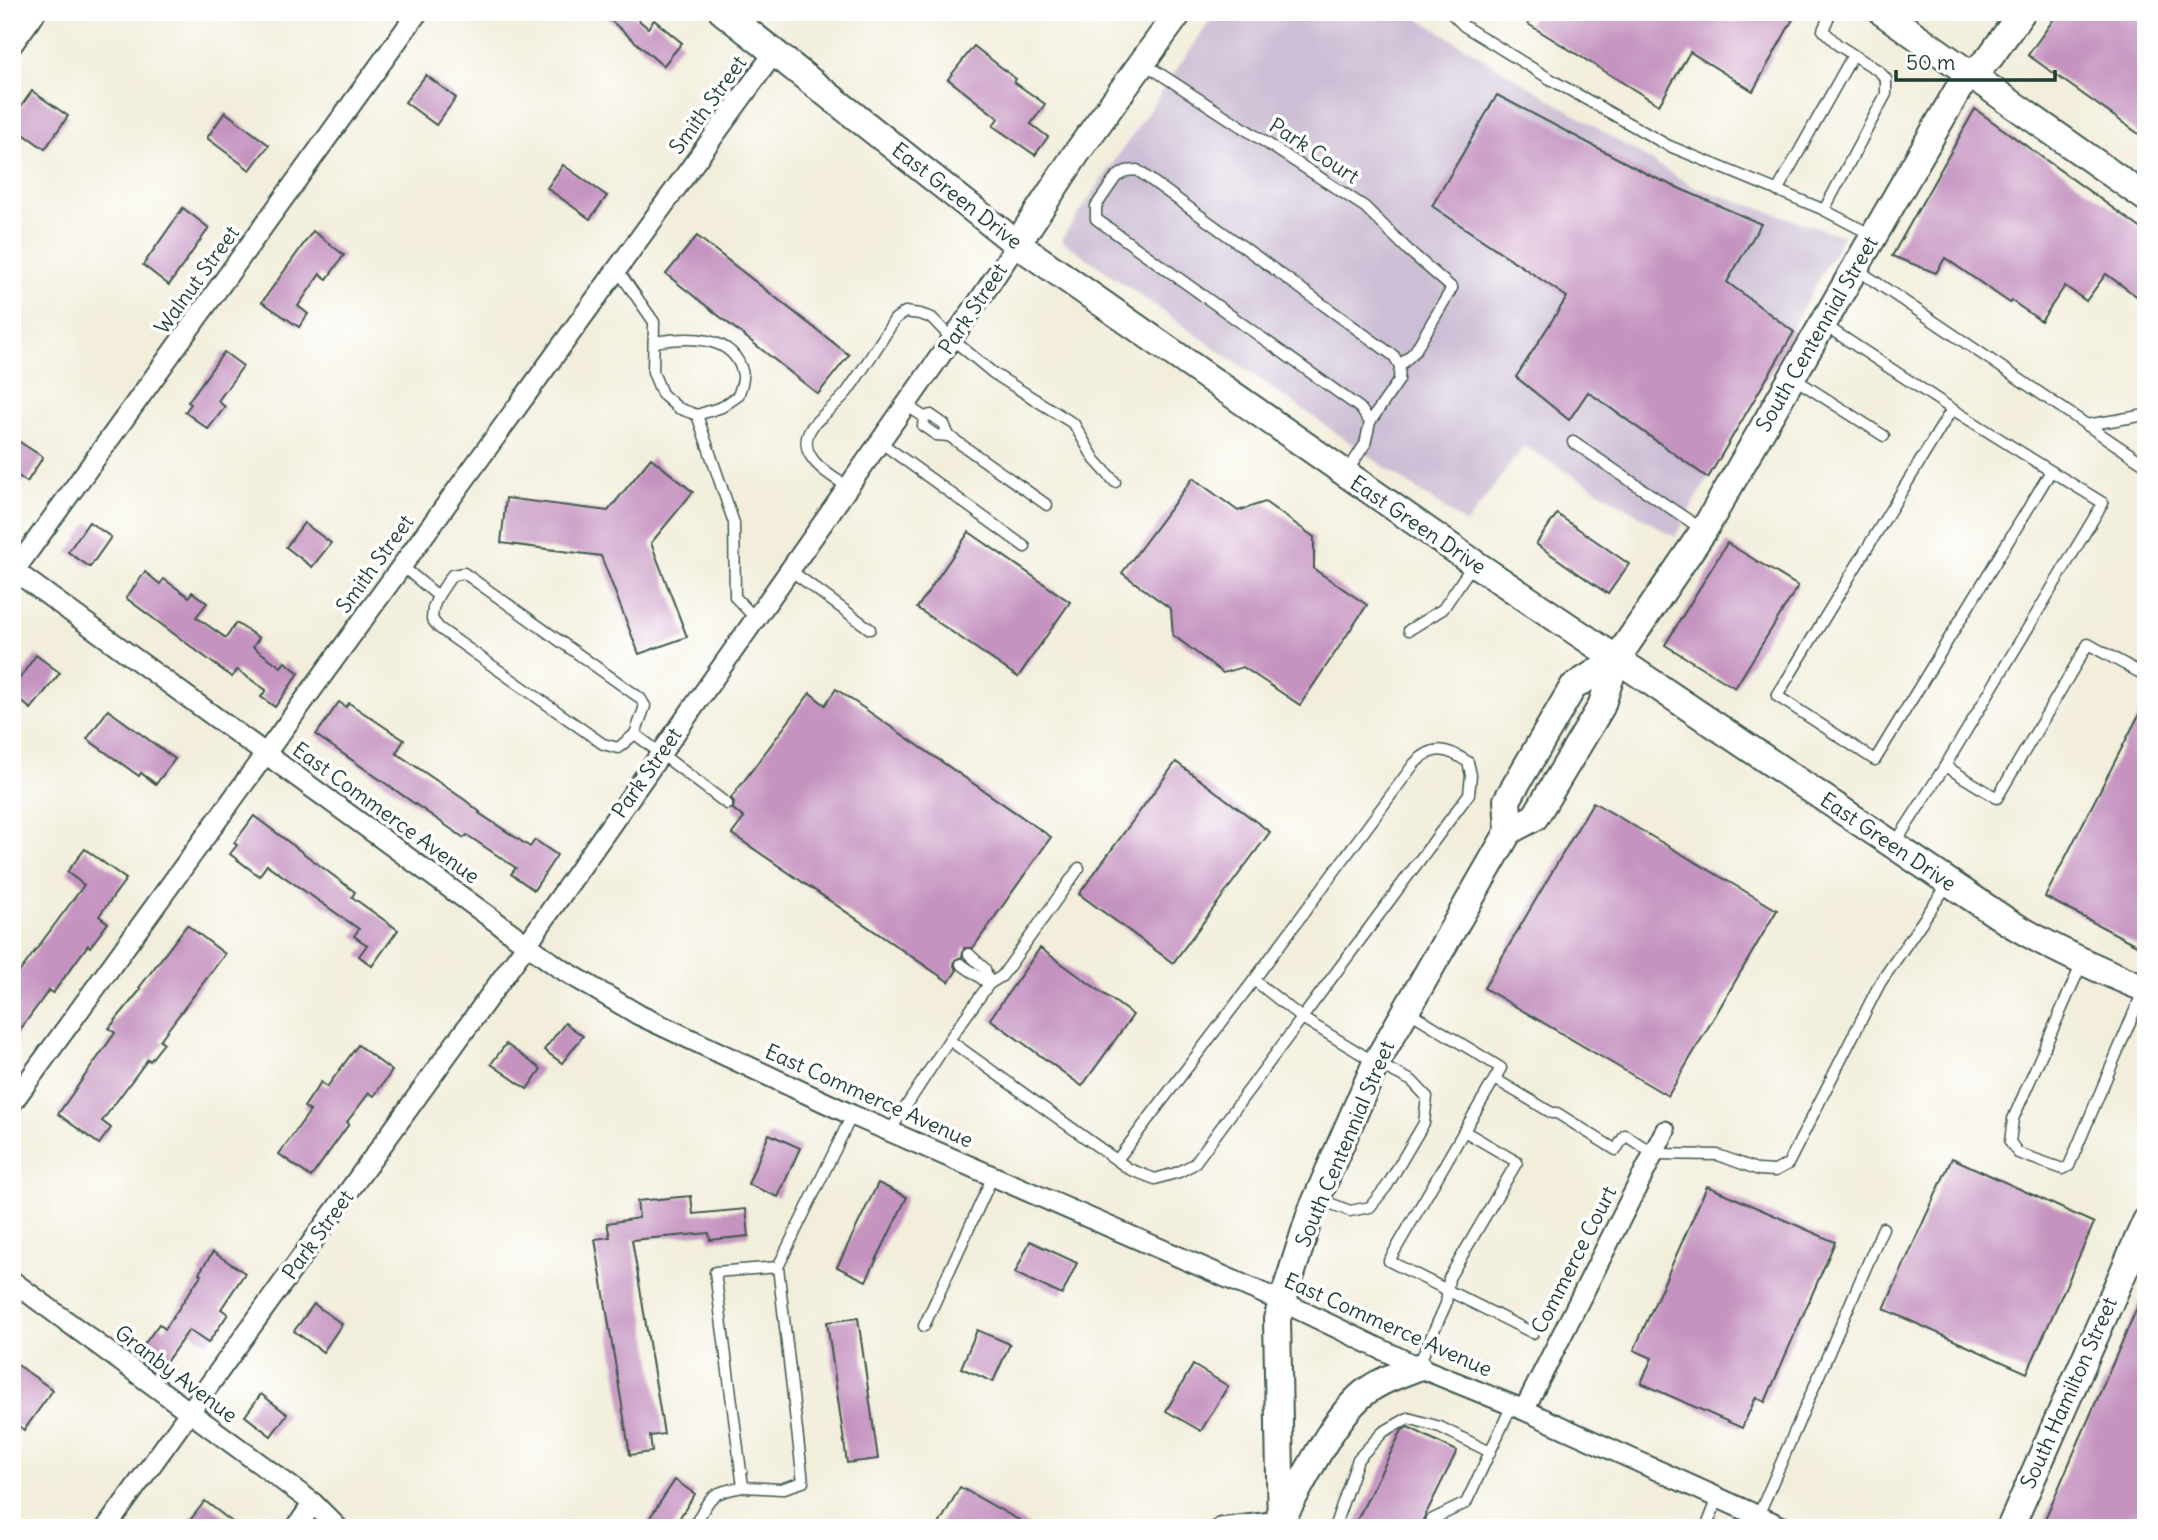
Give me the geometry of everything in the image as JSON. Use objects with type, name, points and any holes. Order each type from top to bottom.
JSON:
[{"type":"main road","name":"East Green Drive","points":[[723,12],[1017,244],[1345,475],[1616,660],[2034,938],[2145,989]]},
{"type":"main road","name":"Park Street","points":[[1017,244],[1076,153],[1179,12]]},
{"type":"main road","points":[[1882,12],[2146,198]]},
{"type":"main road","name":"South Centennial Street","points":[[1281,1524],[1278,1319],[1311,1212],[1376,1063],[1509,831],[1535,817],[1601,707],[1616,660],[1704,530],[1959,88],[1990,57],[2022,12]]},
{"type":"main road","name":"South Hamilton Street","points":[[2010,1528],[2146,1221]]},
{"type":"main road","points":[[1281,1524],[1341,1416],[1365,1392],[1418,1367]]},
{"type":"street","points":[[12,45],[36,12]]},
{"type":"street","name":"Walnut Street","points":[[13,571],[418,12]]},
{"type":"street","name":"Smith Street","points":[[12,1103],[774,52]]},
{"type":"street","name":"Park Street","points":[[106,1528],[527,944],[1017,244]]},
{"type":"street","name":"East Commerce Avenue","points":[[13,571],[558,967],[639,1015],[852,1115],[1283,1301],[1418,1367],[1518,1408],[1785,1528]]},
{"type":"street","name":"Commerce Court","points":[[1518,1408],[1649,1151],[1665,1131]]},
{"type":"street","name":"Granby Avenue","points":[[12,1280],[313,1503],[338,1528]]},
{"type":"street","points":[[296,1528],[313,1503]]},
{"type":"street","points":[[1221,1528],[1281,1524]]},
{"type":"lane","points":[[1450,12],[1464,26],[1550,79],[1667,145],[1824,210],[1873,236]]},
{"type":"lane","points":[[1824,210],[1886,94],[1886,79],[1879,71],[1838,45],[1823,30],[1831,12]]},
{"type":"lane","points":[[1777,191],[1853,55]]},
{"type":"lane","name":"Park Court","points":[[1143,62],[1365,207],[1408,250],[1452,288],[1415,351],[1400,366]]},
{"type":"lane","points":[[1345,475],[1365,444],[1370,422],[1399,380],[1400,366],[1394,356],[1136,170],[1126,171],[1116,177],[1096,206],[1096,219],[1360,408],[1370,422]]},
{"type":"lane","points":[[1854,268],[2146,466]]},
{"type":"lane","points":[[617,269],[654,322],[653,372],[662,394],[678,408],[697,415],[722,407],[738,397],[744,377],[736,359],[721,346],[706,339],[675,338],[654,342]]},
{"type":"lane","points":[[849,487],[829,476],[814,463],[808,451],[807,438],[814,425],[845,394],[895,319],[905,312],[932,318],[952,340],[993,373],[1074,424],[1095,460],[1115,482]]},
{"type":"lane","points":[[1822,324],[2102,503],[1945,766],[1894,846]]},
{"type":"lane","points":[[1792,377],[1884,436]]},
{"type":"lane","points":[[906,405],[924,417],[923,426],[936,435],[949,436],[1047,505]]},
{"type":"lane","points":[[1952,409],[1777,696],[1875,760],[2051,471]]},
{"type":"lane","points":[[697,415],[734,523],[735,597],[756,619]]},
{"type":"lane","points":[[2086,425],[2146,415]]},
{"type":"lane","points":[[880,442],[1025,547]]},
{"type":"lane","points":[[1573,442],[1704,530]]},
{"type":"lane","points":[[1409,631],[1443,609],[1474,563]]},
{"type":"lane","points":[[402,566],[438,596]]},
{"type":"lane","points":[[790,570],[870,629]]},
{"type":"lane","points":[[464,573],[640,698],[645,706],[635,734],[618,748],[603,744],[439,628],[432,620],[433,608],[452,575],[464,573]]},
{"type":"lane","points":[[1945,766],[1997,798],[2088,644],[2146,676]]},
{"type":"lane","points":[[635,734],[727,804]]},
{"type":"lane","points":[[949,1040],[1129,1169],[1155,1180],[1194,1164],[1469,793],[1471,775],[1468,762],[1452,752],[1437,749],[1420,758],[1117,1160]]},
{"type":"lane","points":[[890,1131],[989,984],[1002,976],[1079,868]]},
{"type":"lane","points":[[1494,1079],[1616,1150],[1625,1135],[1649,1151],[1718,1155],[1759,1170],[1775,1171],[1788,1164],[1880,984],[1949,883]]},
{"type":"lane","points":[[969,954],[985,970],[989,984]]},
{"type":"lane","points":[[2082,962],[2013,1119],[2010,1142],[2018,1153],[2063,1169],[2069,1166],[2145,989]]},
{"type":"lane","points":[[961,964],[989,984]]},
{"type":"lane","points":[[1254,981],[1302,1018],[1376,1063],[1412,1081],[1427,1097],[1424,1123],[1387,1186],[1370,1207],[1350,1211],[1318,1198]]},
{"type":"lane","points":[[1406,1010],[1501,1068],[1389,1261],[1533,1333]]},
{"type":"lane","points":[[693,1528],[710,1498],[721,1490],[743,1487],[781,1489],[803,1482],[778,1267],[852,1115]]},
{"type":"lane","points":[[1418,1367],[1446,1304],[1449,1278],[1517,1162],[1464,1130]]},
{"type":"lane","points":[[924,1326],[993,1176]]},
{"type":"lane","points":[[1758,1516],[1883,1228]]},
{"type":"lane","points":[[743,1487],[715,1272],[778,1267]]},
{"type":"lane","points":[[1427,1528],[1431,1520],[1466,1503],[1490,1452],[1518,1408]]},
{"type":"lane","points":[[1334,1528],[1358,1459],[1383,1432],[1408,1418],[1440,1427],[1490,1452]]},
{"type":"lane","points":[[1706,1528],[1718,1497]]},
{"type":"shaded area","points":[[1216,12],[1324,12],[1334,19],[1338,12],[1408,12],[1692,186],[1843,236],[1675,537],[1524,446],[1466,524],[1061,240]]},
{"type":"building","points":[[601,12],[629,12],[648,28],[654,20],[682,43],[663,66]]},
{"type":"building","points":[[1535,12],[1797,12],[1753,91],[1690,52],[1659,105],[1528,24]]},
{"type":"building","points":[[2059,12],[2146,12],[2146,139],[2028,55]]},
{"type":"building","points":[[974,46],[1016,79],[1014,82],[1045,104],[1031,124],[1048,137],[1035,155],[993,126],[998,118],[948,79]]},
{"type":"building","points":[[426,75],[456,98],[436,125],[405,102]]},
{"type":"building","points":[[32,91],[68,116],[45,149],[12,126],[12,119]]},
{"type":"building","points":[[1497,95],[1651,176],[1761,224],[1727,282],[1794,332],[1708,478],[1588,392],[1569,420],[1516,377],[1567,297],[1432,206]]},
{"type":"building","points":[[1975,109],[2146,232],[2146,303],[2106,274],[2086,301],[2065,286],[2041,321],[1945,258],[1936,273],[1892,256]]},
{"type":"building","points":[[225,112],[269,145],[250,170],[207,138]]},
{"type":"building","points":[[563,165],[607,196],[590,219],[547,188]]},
{"type":"building","points":[[183,208],[209,228],[169,285],[143,265]]},
{"type":"building","points":[[313,231],[344,255],[327,279],[320,274],[298,306],[308,314],[299,327],[262,302]]},
{"type":"building","points":[[697,236],[849,355],[818,394],[666,274]]},
{"type":"building","points":[[224,352],[243,366],[218,401],[225,407],[208,429],[185,412],[191,404],[188,402]]},
{"type":"building","points":[[12,437],[43,457],[27,482],[12,472]]},
{"type":"building","points":[[651,458],[693,492],[651,543],[687,637],[639,654],[601,556],[501,543],[506,498],[608,511]]},
{"type":"building","points":[[1193,478],[1238,511],[1265,502],[1314,537],[1314,569],[1367,605],[1300,705],[1243,667],[1223,673],[1173,635],[1171,609],[1122,573]]},
{"type":"building","points":[[1557,514],[1629,564],[1608,594],[1536,544]]},
{"type":"building","points":[[89,522],[111,537],[90,567],[68,552]]},
{"type":"building","points":[[304,523],[331,543],[312,567],[286,547]]},
{"type":"building","points":[[969,532],[1070,602],[1018,677],[917,608]]},
{"type":"building","points":[[1727,543],[1798,586],[1735,688],[1665,645]]},
{"type":"building","points":[[145,572],[160,584],[164,579],[189,597],[192,592],[207,603],[196,617],[226,638],[236,623],[259,638],[253,647],[281,667],[285,662],[299,673],[275,707],[261,697],[266,690],[237,670],[232,677],[126,598]]},
{"type":"building","points":[[36,655],[60,673],[31,709],[12,694],[12,689]]},
{"type":"building","points":[[836,689],[1051,837],[973,948],[964,948],[962,957],[955,960],[954,966],[957,970],[949,982],[732,834],[744,818],[733,809],[734,802],[731,798],[810,693],[825,705]]},
{"type":"building","points":[[2146,701],[2146,950],[2045,897]]},
{"type":"building","points":[[339,702],[346,707],[349,703],[404,740],[396,753],[465,800],[479,813],[530,847],[535,840],[557,855],[534,890],[511,874],[516,868],[467,835],[464,838],[316,735]]},
{"type":"building","points":[[108,710],[175,759],[156,784],[141,773],[139,776],[87,739]]},
{"type":"building","points":[[1176,762],[1270,832],[1173,963],[1079,894]]},
{"type":"building","points":[[1593,802],[1777,910],[1668,1096],[1484,988]]},
{"type":"building","points":[[254,816],[355,892],[352,897],[398,930],[372,966],[359,956],[367,945],[354,936],[359,929],[267,865],[259,876],[230,854],[237,845],[234,843]]},
{"type":"building","points":[[85,849],[126,879],[99,916],[108,923],[90,947],[88,945],[53,993],[49,990],[12,1041],[12,982],[84,885],[67,872]]},
{"type":"building","points":[[187,925],[225,954],[160,1040],[164,1043],[150,1061],[148,1059],[102,1121],[111,1128],[99,1144],[58,1114],[115,1033],[109,1028]]},
{"type":"building","points":[[1040,948],[1133,1015],[1082,1086],[990,1019]]},
{"type":"building","points":[[565,1023],[583,1036],[562,1063],[544,1050]]},
{"type":"building","points":[[506,1044],[541,1069],[527,1089],[491,1064]]},
{"type":"building","points":[[358,1045],[392,1071],[374,1096],[369,1093],[311,1177],[279,1154],[310,1111],[304,1107],[321,1082],[327,1087]]},
{"type":"building","points":[[769,1134],[800,1148],[778,1197],[748,1184]]},
{"type":"building","points":[[1952,1158],[2094,1223],[2027,1373],[1884,1309]]},
{"type":"building","points":[[878,1183],[907,1197],[866,1281],[837,1267]]},
{"type":"building","points":[[1707,1186],[1835,1242],[1765,1402],[1756,1397],[1742,1428],[1641,1383],[1652,1358],[1634,1350]]},
{"type":"building","points":[[691,1196],[693,1214],[746,1209],[749,1236],[710,1240],[709,1233],[632,1240],[664,1434],[650,1436],[652,1452],[630,1455],[595,1239],[610,1237],[607,1223],[639,1218],[637,1201]]},
{"type":"building","points":[[1030,1241],[1077,1263],[1062,1295],[1015,1273]]},
{"type":"building","points":[[213,1252],[245,1273],[221,1309],[228,1314],[208,1343],[189,1330],[166,1362],[143,1346],[159,1324],[165,1329]]},
{"type":"building","points":[[2146,1287],[2146,1528],[2041,1528]]},
{"type":"building","points":[[314,1304],[342,1324],[323,1352],[294,1331]]},
{"type":"building","points":[[858,1318],[878,1459],[847,1463],[827,1322]]},
{"type":"building","points":[[977,1330],[1010,1344],[993,1382],[961,1368]]},
{"type":"building","points":[[12,1361],[53,1390],[24,1430],[12,1421]]},
{"type":"building","points":[[1193,1365],[1228,1386],[1201,1431],[1166,1411]]},
{"type":"building","points":[[261,1394],[287,1414],[271,1436],[245,1416]]},
{"type":"building","points":[[1408,1427],[1457,1451],[1419,1528],[1353,1528],[1402,1430]]},
{"type":"building","points":[[675,1480],[695,1494],[673,1528],[643,1528]]},
{"type":"building","points":[[960,1487],[1033,1528],[937,1528]]},
{"type":"building","points":[[205,1501],[240,1528],[184,1528]]}]
